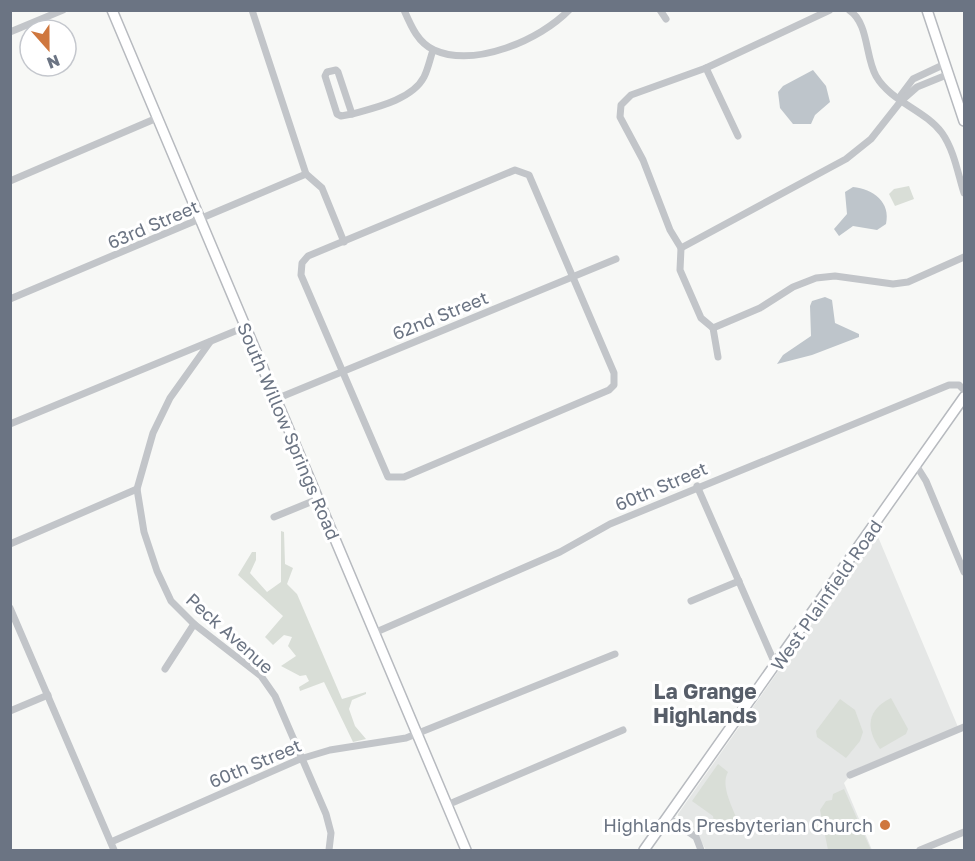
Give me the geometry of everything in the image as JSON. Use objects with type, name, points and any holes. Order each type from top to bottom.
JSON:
[{"type":"street","points":[[10,32],[63,10]]},
{"type":"street","name":"South Willow Springs Road","points":[[112,10],[466,850]]},
{"type":"street","points":[[252,10],[306,174],[322,188],[344,242]]},
{"type":"street","points":[[404,10],[420,40],[433,50],[452,55],[508,48],[540,33],[570,10]]},
{"type":"street","points":[[660,10],[666,19]]},
{"type":"street","points":[[718,357],[713,328],[700,318],[680,270],[681,248],[670,230],[640,152],[620,117],[620,110],[624,101],[631,95],[706,68],[830,10]]},
{"type":"street","points":[[849,10],[860,22],[875,75],[883,86],[941,131],[964,193]]},
{"type":"street","points":[[927,10],[962,107],[964,121]]},
{"type":"street","points":[[352,114],[338,72],[334,70],[327,72],[325,76],[337,114],[341,116],[352,114],[375,107],[411,91],[424,78],[433,50]]},
{"type":"street","points":[[706,68],[738,136]]},
{"type":"street","points":[[681,248],[846,159],[871,139],[901,100],[917,87],[947,69]]},
{"type":"street","points":[[10,181],[157,118]]},
{"type":"street","points":[[515,170],[525,171],[529,175],[573,276],[614,374],[615,382],[609,390],[404,477],[388,477],[301,275],[302,263],[308,256],[344,242],[515,170]]},
{"type":"street","name":"63rd Street","points":[[10,300],[201,221],[306,174]]},
{"type":"street","points":[[713,328],[760,308],[793,287],[816,278],[835,276],[893,284],[908,282],[964,257]]},
{"type":"street","name":"62nd Street","points":[[276,399],[616,259]]},
{"type":"street","points":[[10,424],[245,327]]},
{"type":"street","name":"Peck Avenue","points":[[210,342],[170,398],[153,433],[137,489],[144,532],[157,571],[171,601],[194,624],[261,676],[274,696],[326,814],[331,832],[329,850]]},
{"type":"street","name":"60th Street","points":[[374,633],[540,561],[610,524],[698,486],[949,386],[959,385],[964,390]]},
{"type":"street","name":"West Plainfield Road","points":[[644,850],[964,397]]},
{"type":"street","points":[[916,465],[926,481],[964,572]]},
{"type":"street","points":[[698,486],[776,666]]},
{"type":"street","points":[[10,544],[137,489]]},
{"type":"street","points":[[274,517],[318,499]]},
{"type":"street","points":[[690,601],[739,582]]},
{"type":"street","points":[[10,608],[114,850]]},
{"type":"street","points":[[165,669],[194,624]]},
{"type":"street","name":"60th Street","points":[[111,842],[300,759],[330,750],[417,734],[615,654]]},
{"type":"street","points":[[10,711],[48,695]]},
{"type":"street","points":[[850,775],[964,727]]},
{"type":"street","points":[[447,805],[623,730]]},
{"type":"street","points":[[668,818],[696,837],[701,850]]},
{"type":"street","points":[[920,850],[964,832]]},
{"type":"shaded area","points":[[813,70],[826,86],[830,102],[815,115],[811,124],[793,124],[780,108],[778,92],[783,86]]},
{"type":"shaded area","points":[[909,186],[914,199],[895,206],[889,194],[894,189]]},
{"type":"shaded area","points":[[853,187],[860,188],[879,198],[886,209],[886,224],[877,230],[853,226],[839,236],[834,229],[847,214],[845,192]]},
{"type":"shaded area","points":[[825,297],[832,300],[835,323],[859,334],[859,337],[812,355],[777,364],[783,355],[811,336],[810,306],[812,301]]},
{"type":"shaded area","points":[[281,531],[284,532],[285,564],[293,568],[287,584],[297,594],[342,699],[366,692],[352,700],[349,709],[355,726],[366,739],[353,742],[324,682],[300,691],[299,687],[309,681],[306,675],[300,676],[281,666],[296,656],[288,646],[292,637],[284,635],[273,645],[265,637],[283,616],[238,575],[252,552],[256,552],[256,560],[250,573],[267,592],[281,582]]},
{"type":"shaded area","points":[[876,532],[958,727],[856,769],[844,783],[872,850],[706,850],[694,830],[678,819],[678,814]]},
{"type":"shaded area","points":[[891,698],[908,729],[906,734],[880,749],[872,734],[871,720],[877,708]]},
{"type":"shaded area","points":[[840,699],[855,710],[863,732],[860,741],[846,758],[817,737],[816,731]]},
{"type":"shaded area","points":[[718,764],[728,772],[726,790],[738,822],[715,828],[713,816],[692,801]]},
{"type":"shaded area","points":[[844,789],[871,850],[828,850],[820,810],[826,801],[832,800],[833,794]]},
{"type":"place","name":"Highlands Presbyterian Church","points":[[885,825]]},
{"type":"district","name":"La Grange Highlands","points":[[705,703]]}]
